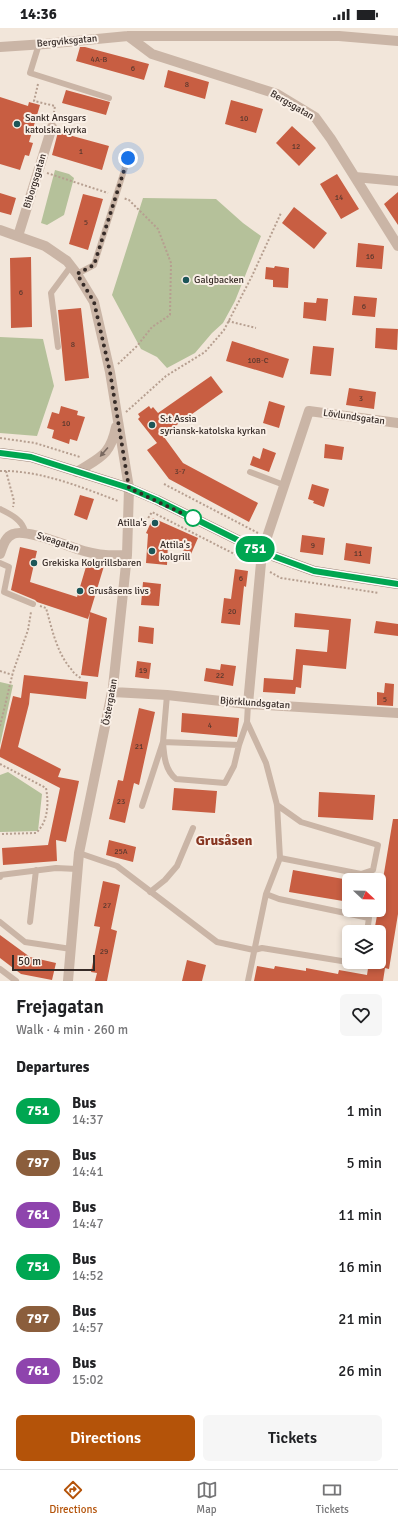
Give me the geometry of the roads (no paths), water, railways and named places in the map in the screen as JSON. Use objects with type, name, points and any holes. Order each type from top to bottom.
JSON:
[{"type":"street","name":"Bergviksgatan","points":[[0,47],[128,36],[339,36],[398,41]]},
{"type":"street","name":"Bergsgatan","points":[[128,36],[152,54],[277,94],[315,117],[398,246]]},
{"type":"street","name":"Biborgsgatan","points":[[18,236],[52,127]]},
{"type":"street","points":[[355,177],[398,182]]},
{"type":"street","name":"Östergatan","points":[[0,230],[45,246],[67,261],[94,302],[110,372],[129,488],[127,555],[113,692],[79,853],[68,981]]},
{"type":"street","name":"Lövlundsgatan","points":[[284,485],[309,411],[398,423]]},
{"type":"street","name":"Östergatan","points":[[77,472],[104,454],[113,440],[117,421]]},
{"type":"street","points":[[0,454],[31,457],[129,488],[157,500],[262,552],[314,571],[398,584]]},
{"type":"street","points":[[248,704],[262,552],[284,485]]},
{"type":"street","name":"Sveagatan","points":[[0,554],[8,537],[14,533],[25,532],[85,551],[112,556],[127,555]]},
{"type":"street","name":"Björklundsgatan","points":[[113,692],[167,695],[248,704],[398,713]]},
{"type":"lane","points":[[39,44],[29,76],[109,98]]},
{"type":"lane","points":[[58,347],[51,293],[74,270],[94,265],[128,158]]},
{"type":"lane","points":[[250,472],[284,485]]},
{"type":"lane","points":[[0,509],[11,514],[24,526],[25,532]]},
{"type":"lane","points":[[0,563],[9,567],[4,592],[33,604]]},
{"type":"lane","points":[[167,695],[163,742],[164,759],[171,775],[176,780],[225,783],[234,766],[247,722],[248,704]]},
{"type":"lane","points":[[247,722],[266,764],[277,805],[280,858],[266,894],[248,981]]},
{"type":"lane","points":[[163,742],[239,745]]},
{"type":"lane","points":[[142,806],[163,742]]},
{"type":"lane","points":[[277,805],[302,822],[378,845],[373,870],[361,874],[280,858]]},
{"type":"lane","points":[[150,892],[165,880],[177,866],[193,828]]},
{"type":"lane","points":[[79,853],[117,866],[217,942],[254,950],[262,948],[342,961]]},
{"type":"lane","points":[[0,877],[0,875],[36,870],[56,868],[77,869]]},
{"type":"lane","points":[[30,922],[36,870]]},
{"type":"lane","points":[[266,894],[279,899],[369,918],[368,925]]},
{"type":"lane","points":[[0,922],[25,942],[71,949]]},
{"type":"lane","points":[[0,969],[16,981]]},
{"type":"place","name":"Sankt Ansgars katolska kyrka","points":[[17,124]]},
{"type":"place","name":"Galgbacken","points":[[186,280]]},
{"type":"place","name":"S:t Assia syriansk-katolska kyrkan","points":[[152,425]]},
{"type":"place","name":"Atilla's","points":[[155,523]]},
{"type":"place","name":"Attila's kolgrill","points":[[152,551]]},
{"type":"place","name":"Grekiska Kolgrillsbaren","points":[[34,563]]},
{"type":"place","name":"Grusåsens livs","points":[[80,591]]},
{"type":"district","name":"Grusåsen","points":[[224,840]]}]
